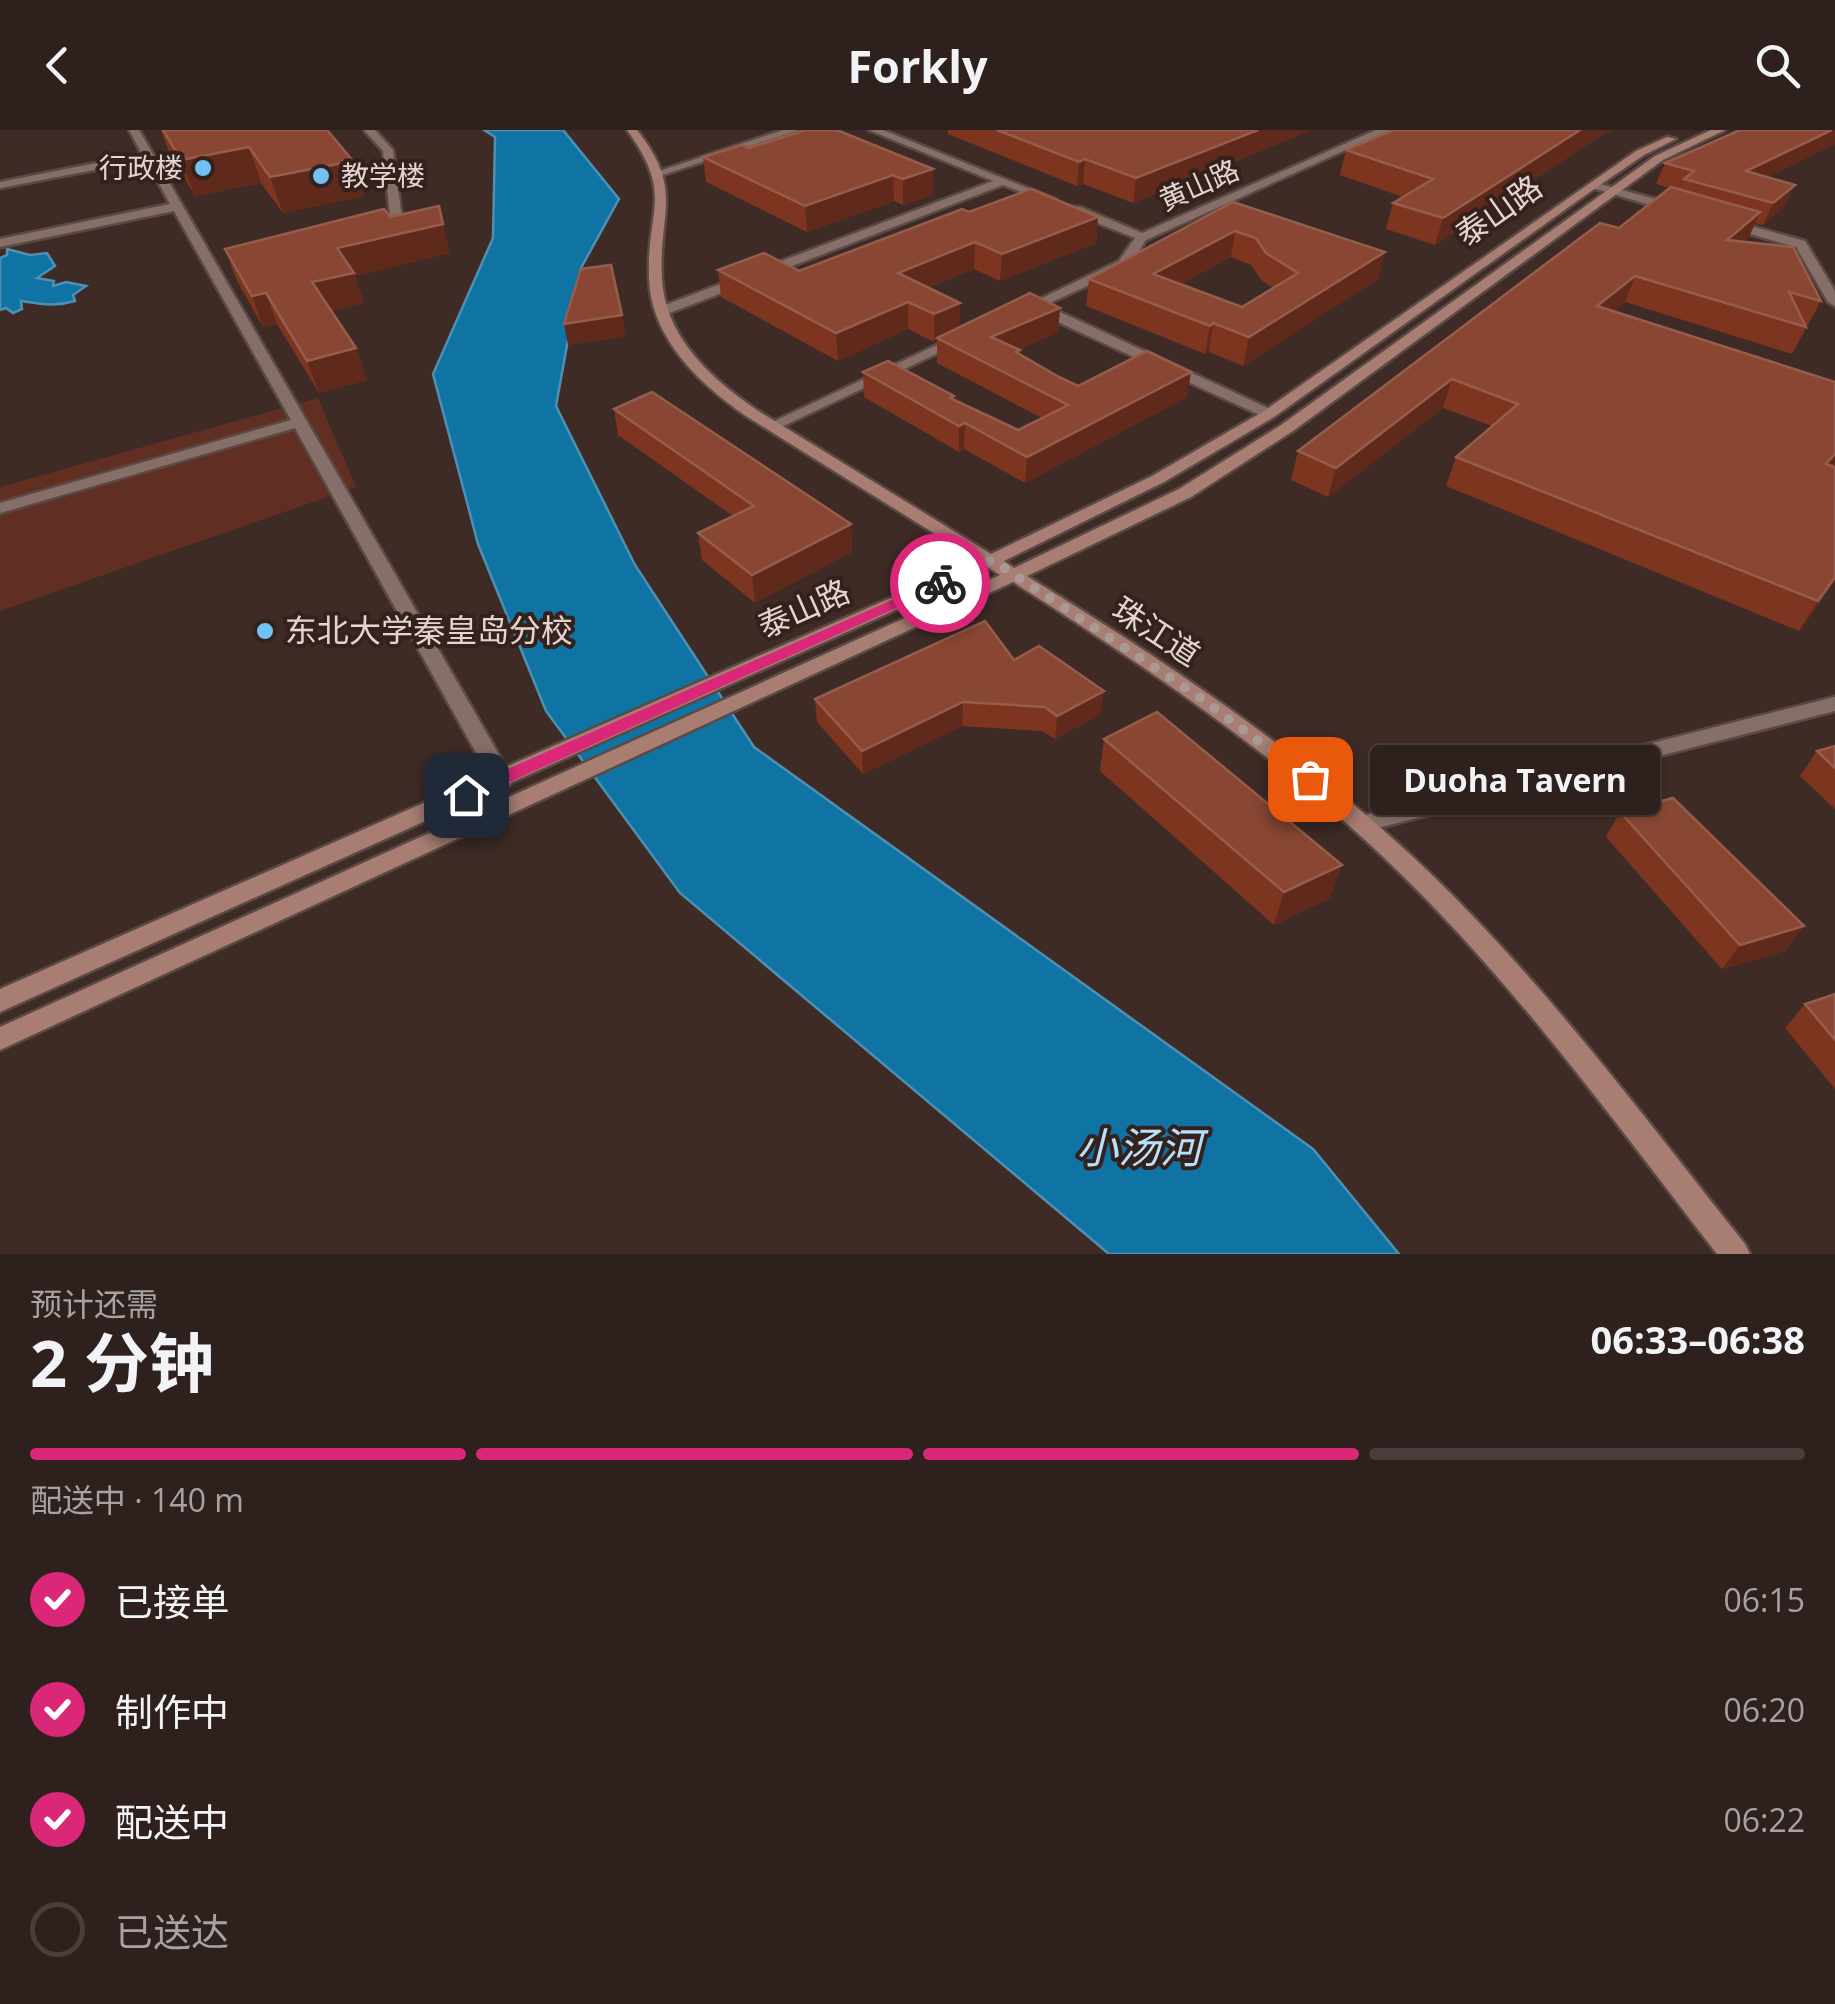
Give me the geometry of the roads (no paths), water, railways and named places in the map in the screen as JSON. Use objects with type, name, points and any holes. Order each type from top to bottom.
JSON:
[{"type":"street","points":[[134,130],[502,779]]},
{"type":"street","points":[[369,130],[388,150],[396,226],[371,234]]},
{"type":"street","name":"珠江道","points":[[632,130],[659,173],[663,221],[655,269],[662,311],[692,362],[716,385],[774,425],[948,537],[992,560],[1195,694],[1310,779],[1428,885],[1562,1035],[1735,1254]]},
{"type":"street","points":[[659,173],[794,130]]},
{"type":"street","points":[[874,130],[1142,237],[1124,264],[1016,314]]},
{"type":"street","name":"黄山路","points":[[1142,237],[1385,130]]},
{"type":"street","name":"泰山路","points":[[0,1001],[992,560],[1158,479],[1269,414],[1640,153],[1691,130]]},
{"type":"street","points":[[0,1039],[1185,493],[1272,437],[1659,158],[1720,130]]},
{"type":"street","points":[[0,185],[146,156]]},
{"type":"street","points":[[662,311],[1003,181]]},
{"type":"street","points":[[1593,185],[1689,212]]},
{"type":"street","points":[[0,244],[175,207]]},
{"type":"street","points":[[1707,218],[1801,244],[1835,302]]},
{"type":"street","points":[[211,270],[228,266]]},
{"type":"street","points":[[1033,306],[1269,414]]},
{"type":"street","points":[[774,425],[982,330]]},
{"type":"street","points":[[0,508],[297,423]]},
{"type":"street","points":[[1362,824],[1835,704]]},
{"type":"water","name":"小汤河","points":[[484,130],[563,130],[619,199],[581,268],[556,406],[635,565],[754,747],[1313,1149],[1399,1254],[1109,1254],[680,893],[546,711],[478,544],[433,374],[493,238],[495,137]]},
{"type":"water","points":[[7,249],[30,255],[47,253],[55,266],[37,278],[54,281],[53,286],[66,282],[86,286],[73,295],[75,301],[21,301],[22,309],[13,313],[6,308],[0,310],[0,258],[7,255]]},
{"type":"place","name":"行政楼","points":[[203,168]]},
{"type":"place","name":"教学楼","points":[[321,176]]},
{"type":"place","name":"东北大学秦皇岛分校","points":[[265,631]]},
{"type":"place","name":"Duoha Tavern","points":[[1310,779]]}]
